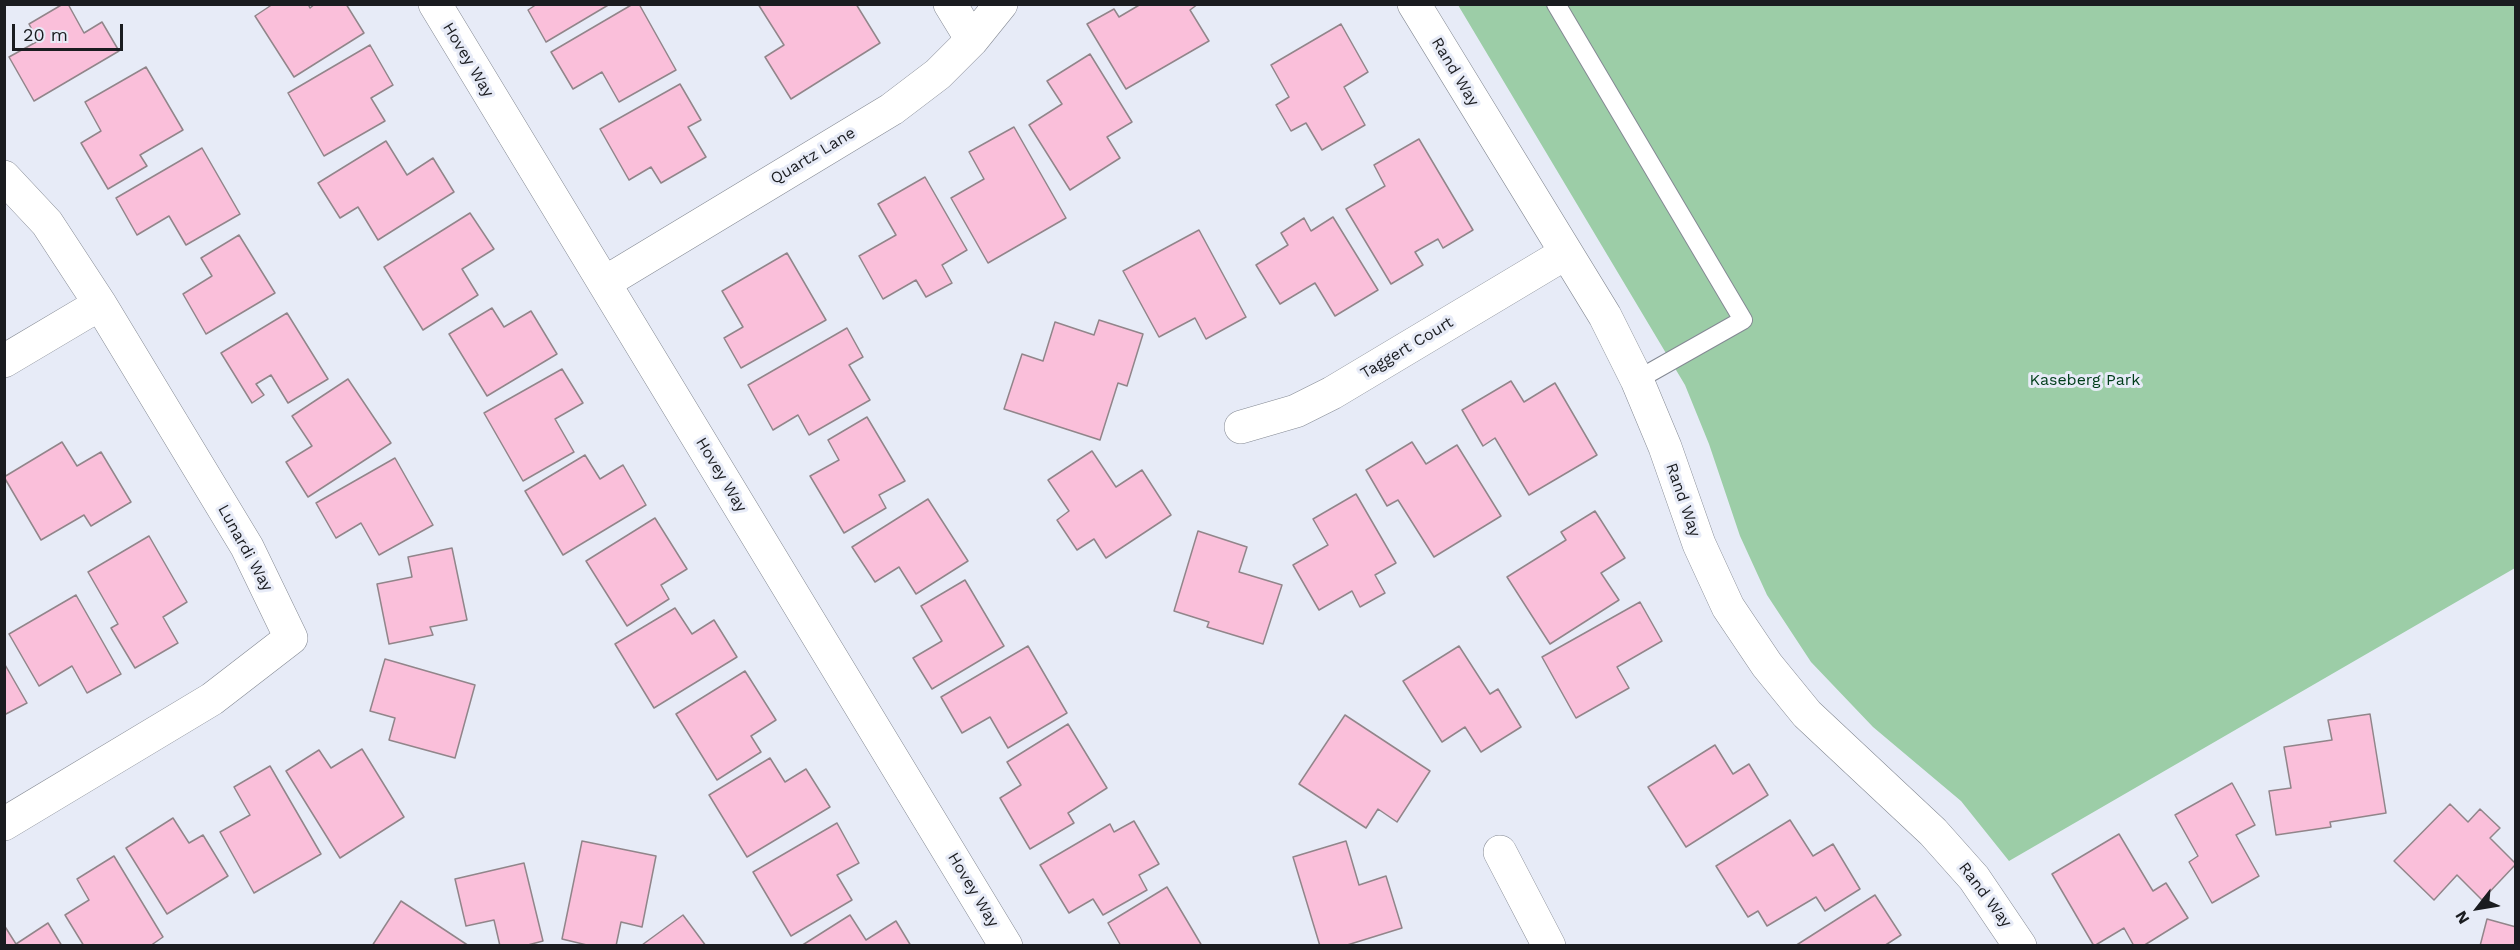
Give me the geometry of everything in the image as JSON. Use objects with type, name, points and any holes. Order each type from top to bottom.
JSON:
[{"type":"street","name":"Hovey Way","points":[[435,4],[1006,945]]},
{"type":"street","points":[[951,4],[972,40]]},
{"type":"street","name":"Quartz Lane","points":[[604,283],[892,109],[939,74],[972,40],[1001,4]]},
{"type":"street","name":"Rand Way","points":[[1414,4],[1605,316],[1637,380],[1665,447],[1699,544],[1728,607],[1767,665],[1807,714],[1933,832],[1974,878],[2020,945]]},
{"type":"street","name":"Lunardi Way","points":[[4,177],[47,223],[100,304],[247,547],[291,638],[212,699],[4,824]]},
{"type":"street","name":"Taggert Court","points":[[1241,427],[1296,411],[1332,393],[1566,253]]},
{"type":"street","points":[[4,361],[100,304]]},
{"type":"street","points":[[1500,852],[1548,945]]},
{"type":"lane","points":[[1556,4],[1743,320],[1637,380]]},
{"type":"green space","name":"Kaseberg Park","points":[[1458,5],[2515,5],[2515,568],[2009,861],[1961,801],[1873,727],[1811,662],[1767,595],[1740,536],[1709,444],[1685,385]]},
{"type":"building","points":[[63,4],[68,4],[84,33],[102,22],[119,51],[34,101],[9,57],[38,41],[29,24]]},
{"type":"building","points":[[273,4],[308,4],[310,8],[315,4],[346,4],[364,33],[294,77],[255,16]]},
{"type":"building","points":[[537,4],[610,4],[546,42],[528,10]]},
{"type":"building","points":[[633,4],[639,4],[676,70],[619,102],[602,72],[573,89],[551,52]]},
{"type":"building","points":[[758,4],[856,4],[880,43],[791,99],[765,57],[784,45]]},
{"type":"building","points":[[1141,4],[1198,4],[1190,10],[1209,41],[1126,89],[1087,24],[1114,9],[1119,17]]},
{"type":"building","points":[[1341,24],[1368,72],[1344,87],[1365,125],[1322,150],[1306,123],[1291,131],[1276,105],[1289,97],[1271,65]]},
{"type":"building","points":[[370,45],[393,85],[371,98],[385,121],[324,156],[288,93]]},
{"type":"building","points":[[1090,54],[1132,122],[1107,137],[1120,158],[1070,190],[1029,125],[1062,104],[1047,81]]},
{"type":"building","points":[[146,67],[183,130],[140,155],[147,166],[108,189],[81,143],[101,131],[85,102]]},
{"type":"building","points":[[680,84],[701,120],[688,127],[706,157],[661,183],[651,167],[629,180],[600,129]]},
{"type":"building","points":[[1014,127],[1066,218],[988,263],[951,198],[984,179],[969,152]]},
{"type":"building","points":[[1419,139],[1473,230],[1443,248],[1438,239],[1415,252],[1423,265],[1391,284],[1346,209],[1385,186],[1374,165]]},
{"type":"building","points":[[386,141],[407,175],[433,158],[454,192],[378,240],[358,207],[340,218],[318,183]]},
{"type":"building","points":[[202,148],[240,214],[186,245],[169,216],[137,235],[116,198]]},
{"type":"building","points":[[925,177],[967,250],[942,265],[952,283],[926,297],[916,280],[883,299],[859,256],[896,235],[878,204]]},
{"type":"building","points":[[470,213],[494,249],[462,269],[478,295],[423,330],[384,267]]},
{"type":"building","points":[[1333,217],[1378,290],[1335,316],[1315,283],[1280,304],[1256,265],[1288,245],[1281,233],[1304,218],[1311,231]]},
{"type":"building","points":[[1199,230],[1246,317],[1206,339],[1195,318],[1159,337],[1123,271]]},
{"type":"building","points":[[239,235],[275,293],[206,334],[183,294],[212,276],[201,258]]},
{"type":"building","points":[[787,253],[826,320],[741,368],[724,338],[743,327],[722,291]]},
{"type":"building","points":[[492,308],[504,327],[531,311],[557,354],[487,396],[449,334]]},
{"type":"building","points":[[287,313],[328,379],[288,403],[271,375],[256,384],[264,395],[252,403],[221,353]]},
{"type":"building","points":[[1099,320],[1143,334],[1127,386],[1118,383],[1100,440],[1004,409],[1022,354],[1043,361],[1055,322],[1094,335]]},
{"type":"building","points":[[847,328],[863,357],[849,365],[870,400],[809,435],[798,415],[773,430],[748,385]]},
{"type":"building","points":[[562,369],[583,403],[555,419],[574,452],[523,481],[484,413]]},
{"type":"building","points":[[348,379],[391,443],[308,497],[286,462],[312,446],[292,416]]},
{"type":"building","points":[[1511,381],[1524,402],[1555,383],[1597,455],[1529,495],[1495,438],[1483,446],[1462,410]]},
{"type":"building","points":[[867,417],[905,481],[879,495],[886,508],[844,533],[810,476],[839,460],[828,440]]},
{"type":"building","points":[[62,442],[77,466],[101,452],[131,502],[91,526],[84,515],[41,540],[4,477]]},
{"type":"building","points":[[1412,442],[1426,464],[1457,445],[1501,516],[1434,557],[1398,500],[1387,506],[1366,470]]},
{"type":"building","points":[[1092,451],[1116,487],[1142,470],[1171,515],[1106,558],[1094,539],[1077,550],[1057,520],[1069,511],[1048,480]]},
{"type":"building","points":[[585,455],[600,479],[623,465],[646,505],[563,555],[525,491]]},
{"type":"building","points":[[395,458],[433,525],[379,555],[361,523],[336,538],[316,503]]},
{"type":"building","points":[[1356,494],[1396,563],[1375,575],[1385,593],[1360,607],[1352,591],[1319,610],[1293,565],[1328,545],[1313,519]]},
{"type":"building","points":[[928,499],[968,561],[916,594],[899,567],[875,582],[852,547]]},
{"type":"building","points":[[1595,511],[1625,558],[1601,573],[1619,600],[1550,644],[1507,577],[1566,540],[1561,532]]},
{"type":"building","points":[[655,518],[687,569],[661,585],[669,599],[627,626],[586,561]]},
{"type":"building","points":[[1198,531],[1247,547],[1239,572],[1282,585],[1263,644],[1207,627],[1209,622],[1174,611]]},
{"type":"building","points":[[149,536],[187,602],[163,617],[178,643],[135,668],[111,628],[118,624],[88,572]]},
{"type":"building","points":[[452,548],[467,620],[430,627],[433,635],[389,644],[377,584],[412,577],[408,557]]},
{"type":"building","points":[[965,580],[1004,646],[932,689],[913,658],[942,641],[921,606]]},
{"type":"building","points":[[76,595],[121,674],[87,693],[72,666],[39,686],[9,634]]},
{"type":"building","points":[[1640,602],[1662,641],[1617,667],[1629,688],[1576,718],[1542,657]]},
{"type":"building","points":[[675,608],[692,634],[714,620],[737,657],[654,708],[615,644]]},
{"type":"building","points":[[1028,646],[1067,713],[1008,748],[990,717],[962,733],[941,697]]},
{"type":"building","points":[[1459,646],[1490,694],[1498,689],[1521,727],[1481,752],[1465,727],[1442,742],[1403,681]]},
{"type":"building","points":[[385,659],[475,685],[455,758],[389,740],[395,718],[370,711]]},
{"type":"building","points":[[4,663],[27,703],[4,715]]},
{"type":"building","points":[[745,671],[776,720],[751,736],[761,752],[717,780],[676,714]]},
{"type":"building","points":[[2370,714],[2386,813],[2330,822],[2331,827],[2276,835],[2269,791],[2291,788],[2284,747],[2332,740],[2328,720]]},
{"type":"building","points":[[1345,715],[1430,771],[1397,822],[1378,809],[1366,828],[1299,784]]},
{"type":"building","points":[[1068,724],[1107,788],[1068,813],[1074,823],[1030,849],[1000,798],[1021,785],[1007,762]]},
{"type":"building","points":[[1715,745],[1733,774],[1749,764],[1768,795],[1686,847],[1648,787]]},
{"type":"building","points":[[362,749],[404,817],[340,858],[286,771],[319,750],[331,768]]},
{"type":"building","points":[[770,758],[785,782],[806,769],[830,807],[747,857],[709,795]]},
{"type":"building","points":[[270,766],[321,854],[254,893],[220,832],[250,815],[234,787]]},
{"type":"building","points":[[2232,783],[2255,825],[2236,835],[2259,876],[2212,903],[2189,862],[2198,856],[2175,815]]},
{"type":"building","points":[[2450,804],[2468,822],[2480,809],[2500,828],[2490,838],[2516,864],[2482,900],[2457,875],[2434,900],[2394,861]]},
{"type":"building","points":[[173,818],[189,843],[203,835],[228,876],[167,914],[126,848]]},
{"type":"building","points":[[1790,820],[1813,856],[1833,844],[1860,889],[1825,911],[1816,897],[1767,926],[1758,911],[1748,917],[1716,866]]},
{"type":"building","points":[[1134,821],[1159,864],[1139,875],[1147,890],[1103,915],[1093,899],[1069,913],[1040,865],[1110,824],[1114,832]]},
{"type":"building","points":[[837,823],[859,863],[837,875],[852,900],[791,936],[753,872]]},
{"type":"building","points":[[2119,834],[2153,891],[2166,883],[2188,918],[2143,946],[2134,946],[2124,928],[2094,946],[2052,874]]},
{"type":"building","points":[[582,841],[656,856],[642,927],[621,922],[616,946],[591,946],[562,939]]},
{"type":"building","points":[[1346,841],[1359,885],[1386,876],[1402,928],[1344,946],[1320,946],[1293,857]]},
{"type":"building","points":[[114,856],[163,937],[150,946],[84,946],[65,915],[89,900],[77,879]]},
{"type":"building","points":[[524,863],[543,941],[524,946],[500,946],[494,920],[466,926],[455,879]]},
{"type":"building","points":[[1167,887],[1202,946],[1121,946],[1108,923]]},
{"type":"building","points":[[1875,895],[1901,935],[1884,946],[1795,946]]},
{"type":"building","points":[[401,901],[469,946],[372,946]]},
{"type":"building","points":[[683,915],[706,946],[642,946],[642,945]]},
{"type":"building","points":[[850,915],[866,940],[896,921],[911,946],[801,946]]},
{"type":"building","points":[[2487,919],[2516,927],[2516,946],[2480,946]]},
{"type":"building","points":[[48,923],[62,946],[4,946],[4,925],[16,944]]}]
